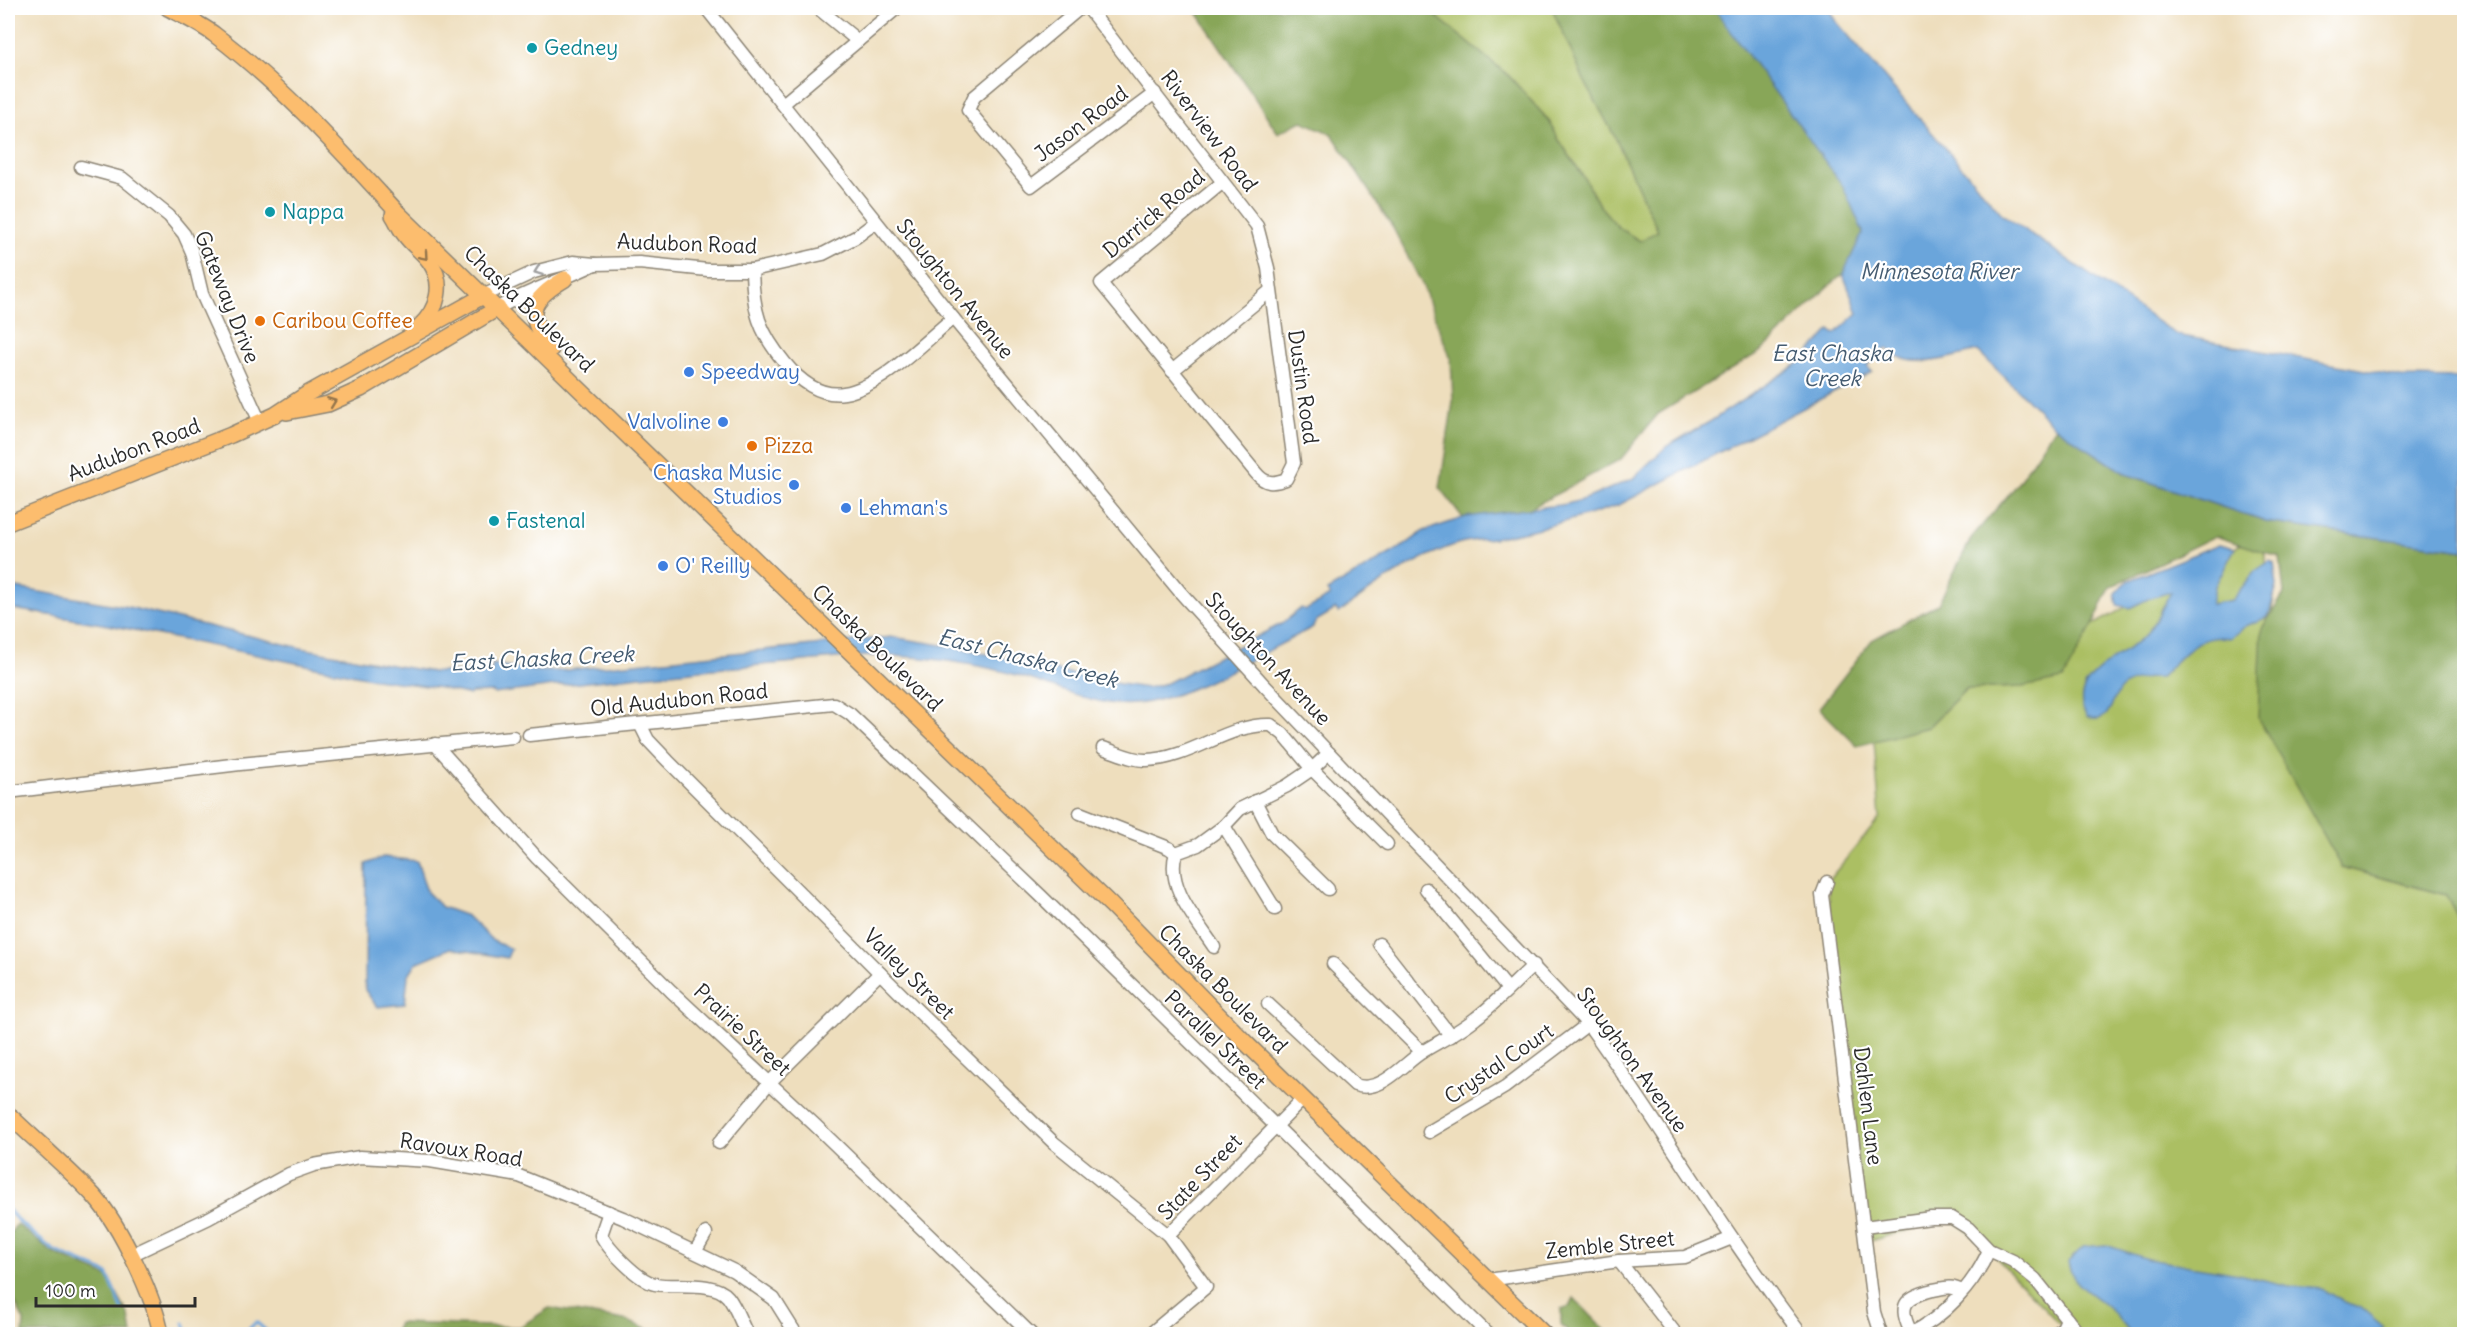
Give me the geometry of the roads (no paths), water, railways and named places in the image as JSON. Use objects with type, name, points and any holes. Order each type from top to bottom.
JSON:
[{"type":"main road","name":"Chaska Boulevard","points":[[168,8],[214,34],[323,130],[379,191],[1111,905],[1303,1099],[1544,1335]]},
{"type":"main road","points":[[379,191],[405,235],[430,262],[438,281],[439,292],[433,310],[407,339]]},
{"type":"main road","points":[[565,279],[540,295],[536,302],[535,323],[540,335],[584,391]]},
{"type":"main road","name":"Audubon Road","points":[[8,523],[275,415],[307,394],[485,295]]},
{"type":"main road","name":"Audubon Road","points":[[275,415],[328,404],[361,389],[498,308]]},
{"type":"main road","points":[[8,1114],[95,1197],[142,1275],[158,1319],[161,1335]]},
{"type":"street","name":"Stoughton Avenue","points":[[706,8],[953,318],[1214,631],[1588,1024],[1732,1238],[1801,1335]]},
{"type":"street","points":[[818,8],[858,41]]},
{"type":"street","points":[[783,104],[897,8]]},
{"type":"street","name":"Jason Road","points":[[1080,8],[974,97],[968,110],[1031,186],[1155,93]]},
{"type":"street","name":"Riverview Road","points":[[1088,8],[1257,226],[1268,268],[1270,291]]},
{"type":"street","name":"Gateway Drive","points":[[81,167],[122,178],[169,216],[184,234],[192,252],[201,294],[260,422]]},
{"type":"street","name":"Darrick Road","points":[[1172,371],[1101,283],[1223,182]]},
{"type":"street","name":"Audubon Road","points":[[485,295],[555,265],[573,262],[639,263],[708,270],[752,270],[823,254],[856,237],[876,222]]},
{"type":"street","name":"Audubon Road","points":[[498,308],[595,264]]},
{"type":"street","points":[[752,270],[756,317],[764,336],[801,380],[820,391],[841,394],[859,389],[897,364],[953,318]]},
{"type":"street","points":[[1172,371],[1270,291]]},
{"type":"street","name":"Dustin Road","points":[[1172,371],[1263,481],[1276,483],[1286,479],[1294,463],[1270,291]]},
{"type":"street","name":"Old Audubon Road","points":[[529,735],[834,704]]},
{"type":"street","name":"Parallel Street","points":[[834,704],[850,714],[914,775],[1488,1335]]},
{"type":"street","name":"Valley Street","points":[[640,724],[648,740],[668,762],[1053,1142],[1168,1235]]},
{"type":"street","points":[[1103,748],[1144,761],[1181,753],[1242,728],[1272,725],[1283,734],[1312,769],[1387,844]]},
{"type":"street","points":[[8,792],[240,764],[513,737]]},
{"type":"street","name":"Prairie Street","points":[[435,744],[537,858],[671,991],[770,1082],[1031,1335]]},
{"type":"street","points":[[1214,948],[1179,891],[1172,863],[1176,853],[1198,845],[1224,826],[1233,814],[1287,786],[1312,769],[1329,753]]},
{"type":"street","points":[[1255,801],[1272,834],[1328,889]]},
{"type":"street","points":[[1080,813],[1169,848],[1176,853]]},
{"type":"street","points":[[1224,826],[1275,909]]},
{"type":"street","name":"Dahlen Lane","points":[[1827,882],[1822,895],[1874,1312],[1881,1335]]},
{"type":"street","points":[[1426,888],[1507,988]]},
{"type":"street","points":[[1379,944],[1451,1035]]},
{"type":"street","points":[[1333,964],[1422,1052]]},
{"type":"street","points":[[1268,1004],[1355,1085],[1366,1088],[1376,1085],[1422,1052],[1478,1017],[1534,965]]},
{"type":"street","points":[[719,1143],[770,1082],[880,973]]},
{"type":"street","name":"Crystal Court","points":[[1429,1132],[1505,1087],[1588,1024]]},
{"type":"street","name":"State Street","points":[[1150,1335],[1206,1287],[1168,1235],[1303,1099]]},
{"type":"street","name":"Ravoux Road","points":[[130,1255],[209,1218],[289,1174],[314,1165],[360,1157],[430,1161],[519,1176],[609,1212],[695,1252],[734,1271],[774,1299],[796,1335]]},
{"type":"street","points":[[609,1212],[601,1235],[607,1246],[635,1271],[652,1284],[708,1286],[727,1295],[747,1335]]},
{"type":"street","points":[[1864,1227],[1952,1218],[1968,1228],[1989,1250],[2013,1261],[2035,1279],[2079,1335]]},
{"type":"street","points":[[695,1252],[706,1233]]},
{"type":"street","name":"Zemble Street","points":[[1488,1280],[1619,1261],[1685,1257],[1732,1238]]},
{"type":"street","points":[[1962,1291],[1951,1287],[1910,1297],[1905,1303],[1904,1314],[1911,1334],[1946,1311],[1981,1269],[1989,1250]]},
{"type":"street","points":[[1619,1261],[1676,1335]]},
{"type":"street","points":[[2054,1335],[2067,1319]]},
{"type":"water","name":"Minnesota River","points":[[1714,8],[1828,8],[1835,20],[2002,214],[2177,335],[2402,377],[2464,378],[2464,550],[2266,522],[2126,474],[2055,427],[1978,351],[1919,362],[1897,356],[1887,348],[1867,366],[1872,372],[1619,505],[1547,526],[1466,542],[1438,551],[1394,574],[1339,613],[1336,609],[1316,621],[1313,627],[1226,673],[1179,694],[1135,704],[1106,703],[984,667],[894,656],[865,656],[704,670],[469,695],[441,688],[375,679],[114,626],[8,608],[8,588],[11,587],[128,607],[301,648],[433,672],[492,672],[492,664],[535,671],[556,671],[892,637],[961,648],[1107,682],[1147,688],[1167,683],[1283,623],[1301,608],[1306,610],[1330,596],[1327,591],[1405,545],[1424,531],[1466,517],[1567,504],[1588,498],[1632,479],[1667,446],[1711,421],[1802,361],[1830,330],[1835,334],[1858,313],[1843,274],[1863,232],[1843,186]]},
{"type":"water","points":[[2219,544],[2235,548],[2215,586],[2211,604],[2232,600],[2255,571],[2270,561],[2274,563],[2277,586],[2268,617],[2246,626],[2230,638],[2218,637],[2199,642],[2160,678],[2140,679],[2123,687],[2106,715],[2095,719],[2087,717],[2082,703],[2083,690],[2090,679],[2147,633],[2171,592],[2150,598],[2130,608],[2117,605],[2115,593],[2128,581]]},
{"type":"water","points":[[383,857],[417,861],[427,892],[442,907],[467,916],[493,941],[511,949],[507,958],[451,948],[416,963],[408,976],[405,1004],[377,1007],[365,990],[366,864]]},
{"type":"water","points":[[2106,1245],[2147,1259],[2239,1274],[2289,1286],[2322,1289],[2342,1301],[2360,1307],[2384,1327],[2377,1334],[2131,1334],[2109,1308],[2077,1282],[2070,1270],[2068,1262],[2083,1247]]},
{"type":"waterway","name":"East Chaska Creek","points":[[8,1209],[18,1221],[53,1250],[107,1273],[122,1309]]},
{"type":"waterway","name":"East Chaska Creek","points":[[244,1334],[256,1322],[270,1334]]},
{"type":"waterway","name":"East Chaska Creek","points":[[184,1323],[187,1331],[194,1334]]},
{"type":"place","name":"Gedney","points":[[532,48]]},
{"type":"place","name":"Nappa","points":[[270,212]]},
{"type":"place","name":"Caribou Coffee","points":[[260,321]]},
{"type":"place","name":"Speedway","points":[[689,372]]},
{"type":"place","name":"Valvoline","points":[[723,422]]},
{"type":"place","name":"Pizza","points":[[752,446]]},
{"type":"place","name":"Chaska Music Studios","points":[[794,485]]},
{"type":"place","name":"Lehman's","points":[[846,508]]},
{"type":"place","name":"Fastenal","points":[[494,521]]},
{"type":"place","name":"O' Reilly","points":[[663,566]]}]
